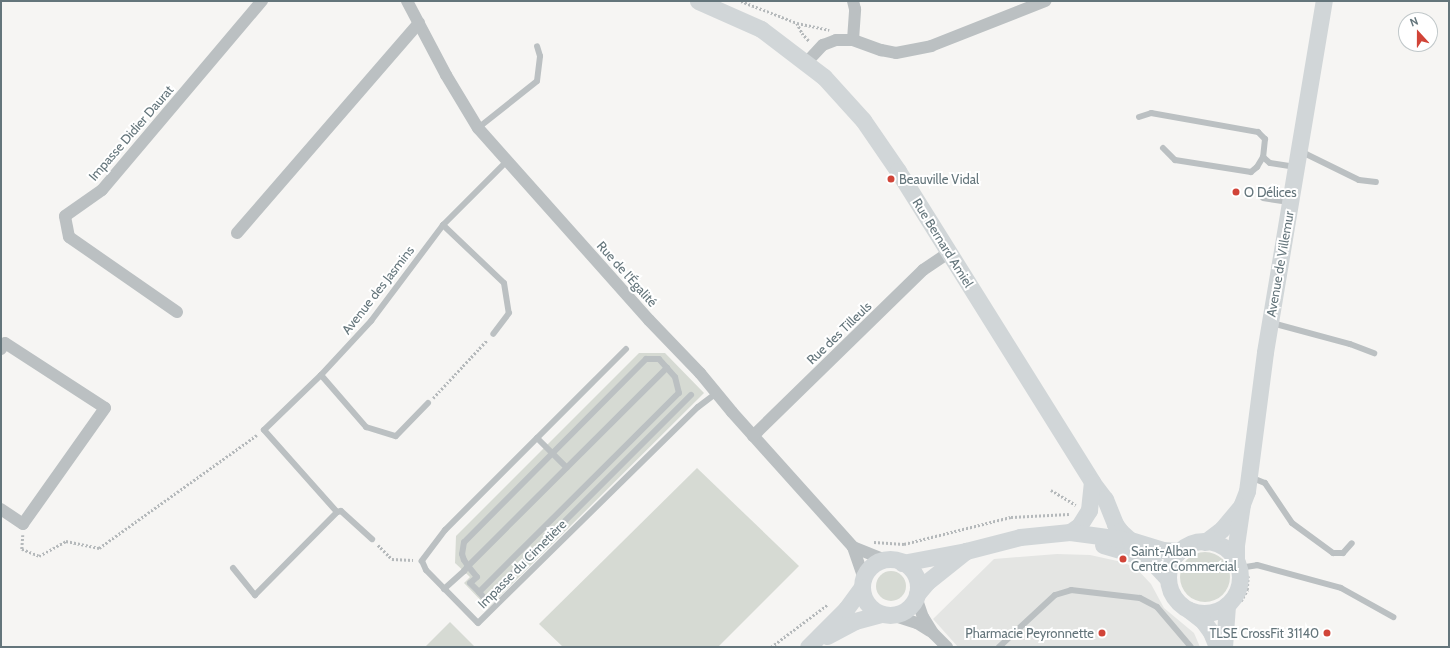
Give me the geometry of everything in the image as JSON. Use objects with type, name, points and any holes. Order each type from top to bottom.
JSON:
[{"type":"main road","name":"Rue Bernard Amiel","points":[[698,1],[761,29],[806,63],[843,96],[863,120],[898,171],[1092,482],[1105,499],[1115,524],[1120,532],[1130,540]]},
{"type":"main road","name":"Avenue de Villemur","points":[[1241,565],[1236,545],[1242,504],[1247,491],[1270,323],[1324,1]]},
{"type":"main road","points":[[1062,533],[1079,526],[1089,510],[1092,482]]},
{"type":"main road","name":"Avenue de Villemur","points":[[1205,542],[1222,529],[1242,504]]},
{"type":"main road","points":[[1062,533],[1144,557],[1155,565],[1168,579]]},
{"type":"main road","points":[[902,563],[966,551],[1020,537],[1062,533],[1130,540],[1162,550],[1180,551]]},
{"type":"main road","points":[[1224,647],[1239,588],[1241,565],[1223,547],[1205,542],[1192,544],[1180,551],[1173,559],[1169,569],[1168,579],[1174,598],[1181,605],[1202,614],[1216,612],[1234,604]]},
{"type":"main road","points":[[812,644],[855,621],[907,609],[916,596],[933,577],[954,562],[966,551]]},
{"type":"main road","points":[[812,644],[846,609],[872,566],[885,560],[902,563],[908,567],[916,579],[916,596]]},
{"type":"main road","points":[[863,583],[867,604],[887,614]]},
{"type":"main road","points":[[1190,610],[1203,621],[1211,632],[1217,647]]},
{"type":"street","name":"Impasse Didier Daurat","points":[[177,312],[69,237],[65,216],[102,190],[262,1]]},
{"type":"street","name":"Rue de l'Égalité","points":[[407,1],[446,75],[478,128],[649,320],[666,336],[718,392],[753,436],[853,547],[885,560]]},
{"type":"street","points":[[853,1],[855,9],[853,40]]},
{"type":"street","points":[[806,63],[823,45],[836,40],[853,40],[881,50],[896,53],[931,46],[981,28],[1045,1]]},
{"type":"street","points":[[237,234],[419,23]]},
{"type":"street","name":"Rue des Tilleuls","points":[[753,436],[923,270],[948,253]]},
{"type":"street","points":[[1,349],[5,343],[105,408],[23,524],[1,509]]},
{"type":"street","name":"Rue de l'Égalité","points":[[853,547],[863,583]]},
{"type":"street","points":[[916,596],[923,617],[933,632],[947,647]]},
{"type":"street","points":[[887,614],[917,623],[933,632]]},
{"type":"lane","points":[[478,128],[537,81],[540,56],[537,46]]},
{"type":"lane","points":[[1139,117],[1151,113],[1258,132],[1265,139],[1263,157],[1257,167],[1251,172],[1175,160],[1163,148]]},
{"type":"lane","points":[[1263,157],[1270,163],[1298,161],[1306,154],[1359,180],[1376,182]]},
{"type":"lane","name":"Avenue des Jasmins","points":[[264,430],[321,374],[371,321],[443,225],[507,161]]},
{"type":"lane","points":[[1263,198],[1291,202]]},
{"type":"lane","points":[[443,225],[504,283],[510,313],[493,334]]},
{"type":"lane","points":[[1270,323],[1343,342],[1374,353]]},
{"type":"lane","points":[[422,561],[445,530],[626,349]]},
{"type":"lane","points":[[479,592],[679,393],[675,377],[659,359],[646,359],[464,542],[462,554],[468,566],[477,576],[470,584],[486,600],[691,395]]},
{"type":"lane","points":[[444,589],[667,368]]},
{"type":"lane","points":[[321,374],[366,427],[396,436],[428,404]]},
{"type":"lane","name":"Impasse du Cimetière","points":[[422,561],[426,570],[478,623],[698,407],[709,397],[718,392]]},
{"type":"lane","points":[[264,430],[337,512],[341,511],[372,539]]},
{"type":"lane","points":[[537,438],[567,468]]},
{"type":"lane","points":[[1249,476],[1265,483],[1292,522],[1333,553],[1343,553],[1352,543]]},
{"type":"lane","points":[[593,479],[600,486]]},
{"type":"lane","points":[[233,568],[255,595],[337,512]]},
{"type":"lane","points":[[1241,565],[1257,565],[1341,588],[1393,617]]},
{"type":"lane","points":[[999,647],[1055,595],[1071,590],[1140,598],[1157,607],[1191,647]]},
{"type":"path","points":[[741,1],[797,23],[828,29],[836,40]]},
{"type":"path","points":[[797,23],[802,33],[812,45]]},
{"type":"path","points":[[428,404],[493,334]]},
{"type":"path","points":[[23,524],[22,549],[39,556],[66,541],[99,548],[264,430]]},
{"type":"path","points":[[1051,490],[1078,507]]},
{"type":"path","points":[[867,544],[879,541],[904,544],[1011,517],[1049,513],[1072,514]]},
{"type":"path","points":[[372,539],[392,559],[422,561]]},
{"type":"path","points":[[1234,604],[1247,590],[1249,582],[1241,565]]},
{"type":"path","points":[[771,647],[831,602]]},
{"type":"shaded area","points":[[639,353],[665,353],[704,393],[488,608],[464,583],[470,577],[455,563],[456,536]]},
{"type":"shaded area","points":[[697,468],[799,566],[718,647],[563,647],[539,624]]},
{"type":"shaded area","points":[[1200,552],[1210,552],[1223,559],[1230,572],[1230,582],[1223,595],[1210,602],[1200,602],[1191,598],[1184,591],[1180,582],[1180,572],[1184,563],[1191,556]]},
{"type":"shaded area","points":[[1057,554],[1090,555],[1122,562],[1136,568],[1151,584],[1164,608],[1194,633],[1200,647],[958,647],[933,619],[994,559]]},
{"type":"shaded area","points":[[891,571],[897,572],[905,580],[905,592],[897,600],[891,601],[885,600],[877,592],[876,586],[877,580],[885,572]]},
{"type":"shaded area","points":[[450,622],[475,647],[425,647]]},
{"type":"place","name":"Beauville Vidal","points":[[891,179]]},
{"type":"place","name":"O Délices","points":[[1236,192]]},
{"type":"place","name":"Saint-Alban Centre Commercial","points":[[1123,559]]},
{"type":"place","name":"Pharmacie Peyronnette","points":[[1102,633]]},
{"type":"place","name":"TLSE CrossFit 31140","points":[[1327,633]]}]
